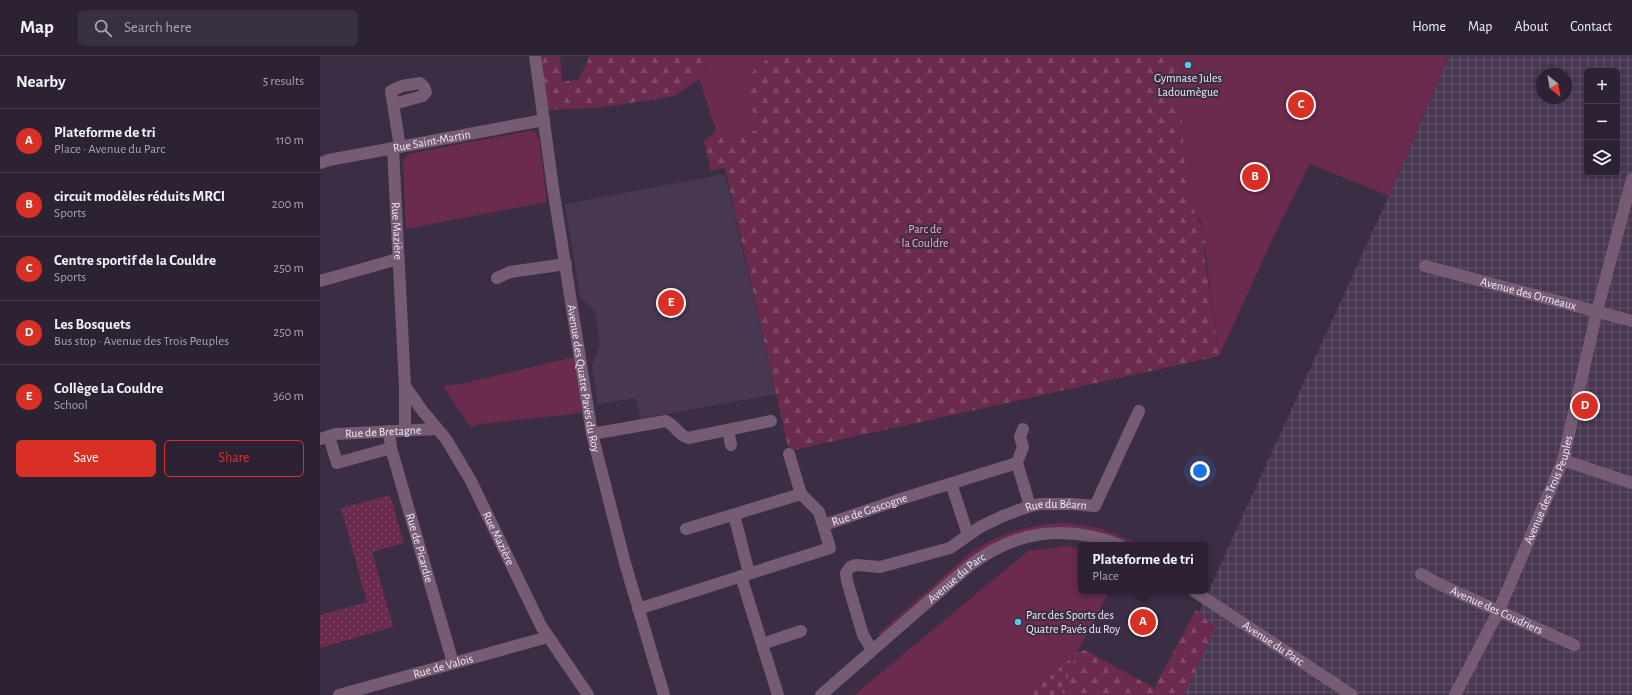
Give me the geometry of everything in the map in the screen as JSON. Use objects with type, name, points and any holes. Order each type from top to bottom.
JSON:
[{"type":"street","name":"Avenue des Quatre Pavés du Roy","points":[[534,56],[553,188],[592,434],[638,608],[664,695]]},
{"type":"street","name":"Rue Mazière","points":[[393,104],[396,147],[398,259],[405,386],[405,430]]},
{"type":"street","name":"Rue Saint-Martin","points":[[320,164],[329,160],[544,120]]},
{"type":"street","name":"Avenue des Trois Peuples","points":[[1455,695],[1499,610],[1563,460],[1597,311],[1632,179]]},
{"type":"street","points":[[320,281],[398,259]]},
{"type":"street","points":[[497,278],[510,272],[566,264]]},
{"type":"street","name":"Avenue des Ormeaux","points":[[1425,266],[1632,321]]},
{"type":"street","name":"Rue Mazière","points":[[405,386],[446,439],[471,481],[538,620],[588,695]]},
{"type":"street","name":"Rue du Béarn","points":[[872,650],[863,635],[847,581],[846,573],[850,567],[856,565],[880,567],[950,548],[980,526],[1030,506],[1041,504],[1071,504],[1095,506],[1139,411]]},
{"type":"street","points":[[592,434],[666,421],[674,424],[682,436],[688,438],[771,420]]},
{"type":"street","name":"Rue de Bretagne","points":[[391,448],[337,463],[324,437],[336,434],[437,429]]},
{"type":"street","points":[[1023,429],[1020,437],[1023,447],[1017,463],[1030,506]]},
{"type":"street","points":[[728,430],[731,445]]},
{"type":"street","name":"Rue de Picardie","points":[[389,431],[391,448],[453,663]]},
{"type":"street","points":[[789,454],[801,494],[819,512],[824,525]]},
{"type":"street","points":[[1563,460],[1632,483]]},
{"type":"street","name":"Rue de Gascogne","points":[[638,608],[830,548],[824,525],[904,498],[1017,463]]},
{"type":"street","points":[[953,489],[968,535]]},
{"type":"street","points":[[686,529],[801,494]]},
{"type":"street","points":[[734,515],[745,575],[762,644],[778,695]]},
{"type":"street","name":"Avenue du Parc","points":[[821,695],[968,567],[997,547],[1027,537],[1060,533],[1092,535],[1112,542]]},
{"type":"street","name":"Avenue des Coudriers","points":[[1421,574],[1439,584],[1574,644]]},
{"type":"street","name":"Avenue du Parc","points":[[1199,594],[1352,695]]},
{"type":"street","points":[[762,644],[801,632]]},
{"type":"street","name":"Rue de Valois","points":[[339,695],[379,690],[453,663],[548,637]]},
{"type":"shaded area","points":[[1449,56],[1632,56],[1632,695],[1161,695],[1389,196]]},
{"type":"shaded area","points":[[725,174],[776,394],[640,419],[636,398],[598,404],[592,366],[600,345],[595,311],[580,296],[565,204]]},
{"type":"green space","points":[[540,56],[560,56],[562,82],[579,79],[590,56],[709,56],[706,69],[699,79],[675,96],[605,107],[547,110]]},
{"type":"green space","points":[[709,56],[770,56],[747,77],[757,131],[724,134],[716,131],[699,79],[706,69]]},
{"type":"green space","name":"Parc de la Couldre","points":[[770,56],[1171,56],[1183,128],[1183,154],[1192,206],[1202,229],[1205,243],[1204,253],[1219,356],[789,451],[725,168],[711,170],[704,142],[716,131],[724,134],[756,131],[747,77]]},
{"type":"green space","points":[[1166,56],[1449,56],[1389,196],[1310,164],[1280,223],[1219,356],[1201,221],[1193,216]]},
{"type":"green space","points":[[534,130],[539,139],[547,202],[406,229],[403,161],[408,154]]},
{"type":"green space","points":[[574,357],[582,413],[480,424],[471,428],[443,386],[461,384]]},
{"type":"green space","points":[[390,495],[404,543],[372,552],[393,627],[320,648],[320,615],[367,602],[341,508]]},
{"type":"green space","points":[[1066,523],[1099,528],[1136,542],[1129,542],[1099,532],[1071,528],[1052,527],[1018,534],[997,542],[973,556],[883,634],[877,635],[970,553],[981,546],[1016,531],[1040,525]]},
{"type":"green space","name":"Parc des Sports des Quatre Pavés du Roy","points":[[1068,546],[1078,548],[1078,594],[1107,594],[1077,653],[1029,695],[854,695],[1028,551]]},
{"type":"green space","points":[[1196,610],[1216,627],[1184,695],[1041,695],[1035,690],[1077,653],[1085,650],[1154,688]]},
{"type":"green space","points":[[1077,653],[1061,695],[1029,695],[1035,690]]},
{"type":"place","name":"Gymnase Jules Ladoumègue","points":[[1188,65]]},
{"type":"place","name":"Centre sportif de la Couldre","points":[[1301,105]]},
{"type":"place","name":"circuit modèles réduits MRCI","points":[[1255,177]]},
{"type":"place","name":"Collège La Couldre","points":[[671,303]]},
{"type":"place","name":"Les Bosquets","points":[[1585,406]]},
{"type":"place","name":"Parc des Sports des Quatre Pavés du Roy","points":[[1018,622]]},
{"type":"place","name":"Plateforme de tri","points":[[1143,622]]}]
